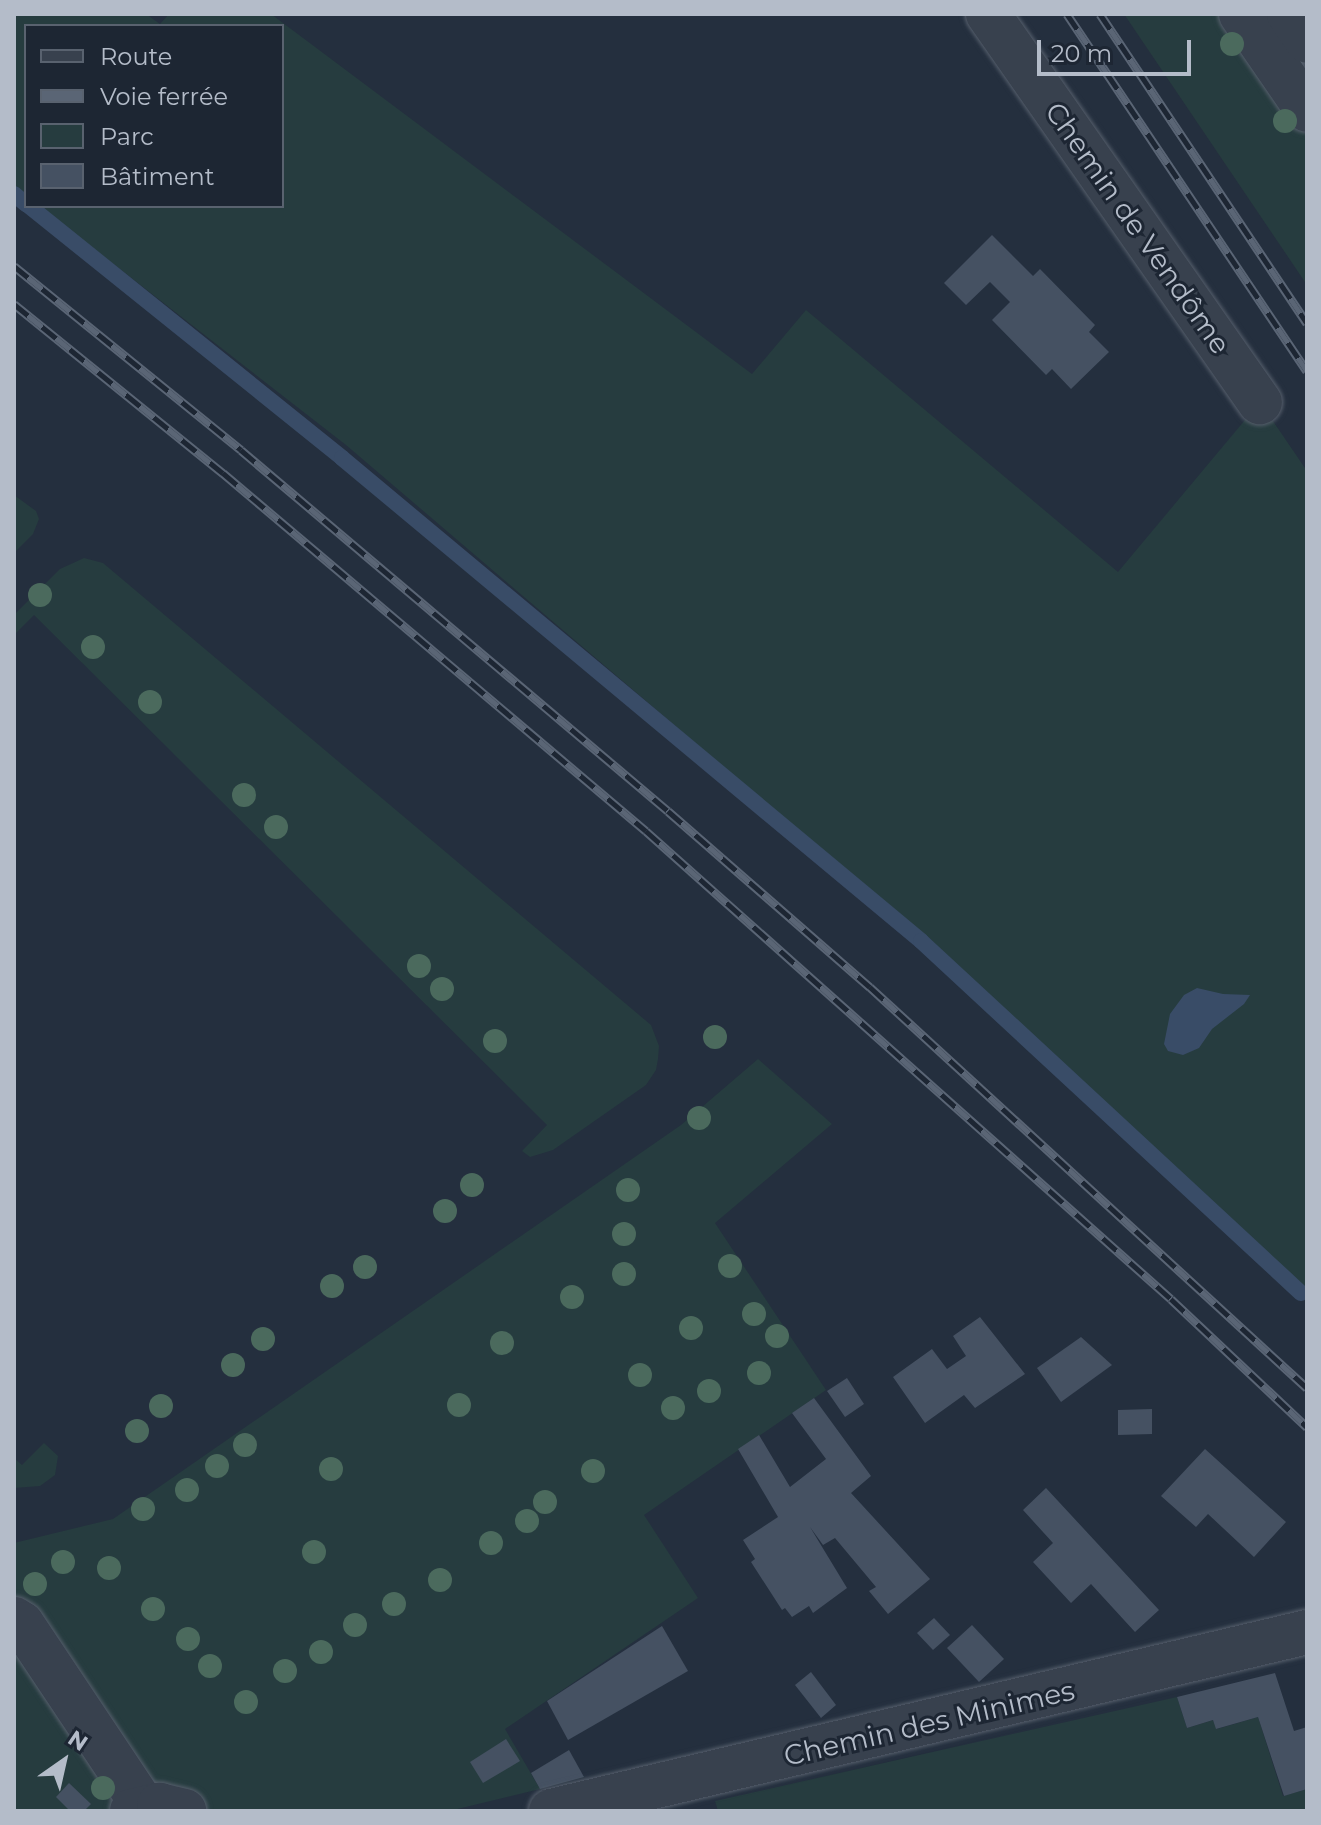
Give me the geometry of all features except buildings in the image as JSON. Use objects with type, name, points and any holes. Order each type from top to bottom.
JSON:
[{"type":"street","name":"Chemin de Vendôme","points":[[988,14],[1260,402]]},
{"type":"street","points":[[1241,14],[1307,110]]},
{"type":"street","points":[[1289,14],[1307,41]]},
{"type":"street","name":"Chemin des Minimes","points":[[551,1811],[1307,1632]]},
{"type":"street","points":[[21,1642],[154,1810]]},
{"type":"green space","points":[[14,14],[146,14],[160,24],[24,24],[24,194],[14,186]]},
{"type":"green space","points":[[169,14],[271,14],[752,374],[806,310],[1118,572],[1260,402],[1307,471],[1307,1299],[836,863],[346,445],[42,208],[284,208],[284,24],[160,24]]},
{"type":"green space","points":[[1124,14],[1224,14],[1307,137],[1307,285]]},
{"type":"green space","points":[[14,495],[36,511],[39,519],[33,534],[14,553]]},
{"type":"green space","points":[[84,558],[103,563],[651,1025],[659,1046],[658,1059],[656,1070],[646,1085],[553,1150],[530,1157],[522,1151],[547,1125],[34,615],[14,635],[14,615],[60,569]]},
{"type":"green space","points":[[758,1059],[832,1124],[715,1223],[826,1390],[644,1515],[698,1598],[505,1729],[540,1789],[449,1811],[14,1811],[14,1543],[113,1519],[681,1125]]},
{"type":"green space","points":[[44,1443],[58,1456],[55,1475],[40,1486],[14,1488],[14,1458],[22,1465]]},
{"type":"green space","points":[[1177,1697],[1187,1728],[1213,1720],[1217,1729],[1258,1717],[1283,1796],[1307,1789],[1307,1811],[718,1811],[715,1801]]},
{"type":"water","points":[[1197,988],[1223,994],[1250,995],[1244,1004],[1212,1029],[1199,1048],[1183,1055],[1168,1051],[1164,1044],[1170,1014],[1184,995]]},
{"type":"waterway","points":[[14,194],[24,202]]},
{"type":"waterway","points":[[31,208],[342,458],[921,941],[1301,1293]]},
{"type":"railway","points":[[1067,14],[1307,371]]},
{"type":"railway","points":[[1100,14],[1307,323]]},
{"type":"railway","points":[[14,266],[241,450],[668,811],[870,987],[1307,1388]]},
{"type":"railway","points":[[14,304],[223,473],[646,831],[1171,1299],[1307,1427]]}]
